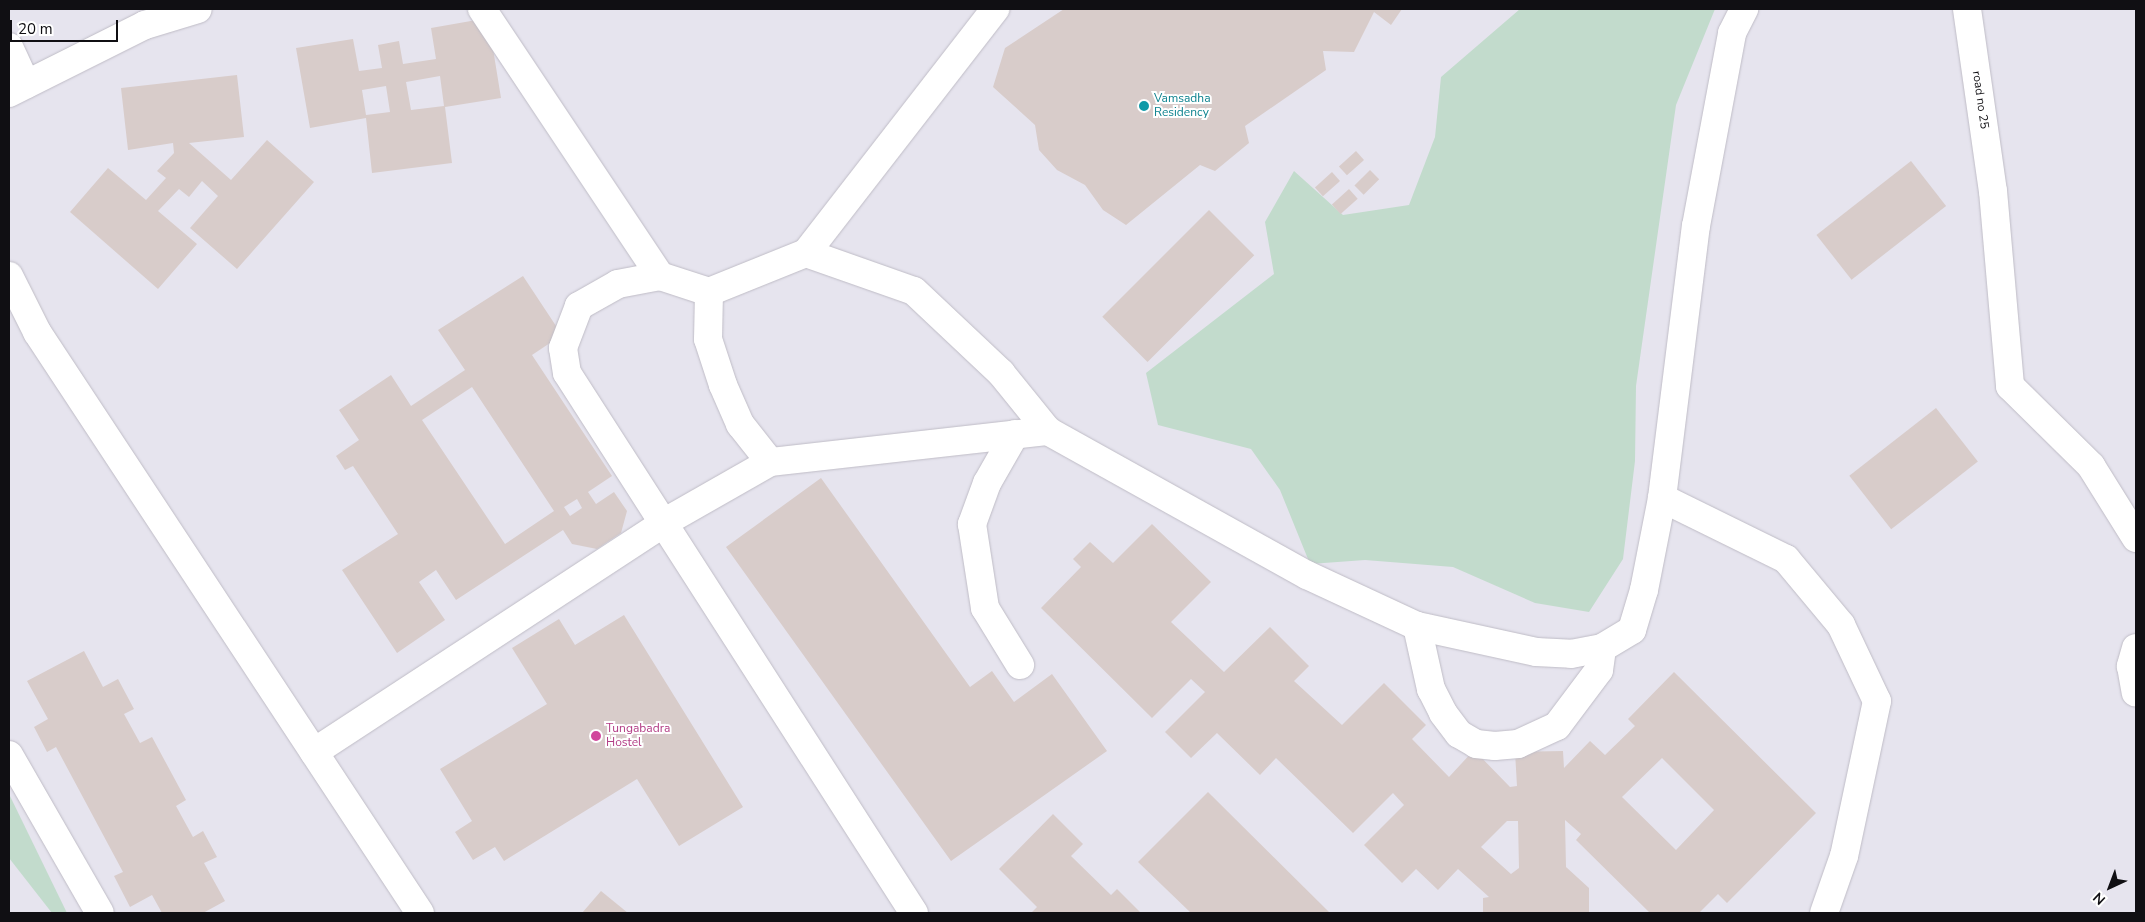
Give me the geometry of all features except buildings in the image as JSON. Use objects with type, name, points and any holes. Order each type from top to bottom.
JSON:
[{"type":"street","points":[[9,46],[17,89],[145,25],[198,9]]},
{"type":"street","points":[[482,9],[660,276]]},
{"type":"street","points":[[914,913],[665,522],[567,373],[563,348],[571,321],[587,300],[618,284],[660,276],[708,292],[806,253],[995,9]]},
{"type":"street","points":[[806,253],[914,291],[1001,373],[1048,430],[1306,575],[1417,626],[1536,652],[1571,654],[1602,648],[1632,630],[1662,498],[1696,226],[1732,33],[1744,9]]},
{"type":"street","name":"road no 25","points":[[1967,9],[1993,191],[2010,386],[2091,466],[2136,538]]},
{"type":"street","points":[[9,276],[37,332],[420,913]]},
{"type":"street","points":[[708,292],[708,339],[723,385],[740,424],[770,462]]},
{"type":"street","points":[[314,752],[665,522],[770,462],[1048,430]]},
{"type":"street","points":[[1015,434],[986,483],[972,524],[985,608],[1020,665]]},
{"type":"street","points":[[1662,498],[1786,559],[1841,625],[1876,701],[1844,856],[1824,913]]},
{"type":"street","points":[[1417,626],[1431,689],[1443,713],[1459,734],[1476,744],[1495,746],[1518,744],[1556,726],[1599,670],[1602,648]]},
{"type":"street","points":[[2136,648],[2131,666],[2136,693]]},
{"type":"street","points":[[9,755],[100,913]]},
{"type":"green space","points":[[1520,9],[1715,9],[1676,105],[1636,386],[1635,461],[1623,559],[1589,612],[1535,603],[1453,567],[1365,560],[1310,564],[1280,490],[1251,449],[1158,425],[1146,373],[1274,274],[1265,222],[1294,171],[1343,215],[1409,205],[1435,137],[1441,77]]},
{"type":"green space","points":[[9,794],[67,913],[52,913],[9,858]]},
{"type":"place","name":"Vamsadha Residency","points":[[1144,106]]},
{"type":"place","name":"Tungabadra Hostel","points":[[596,736]]}]
